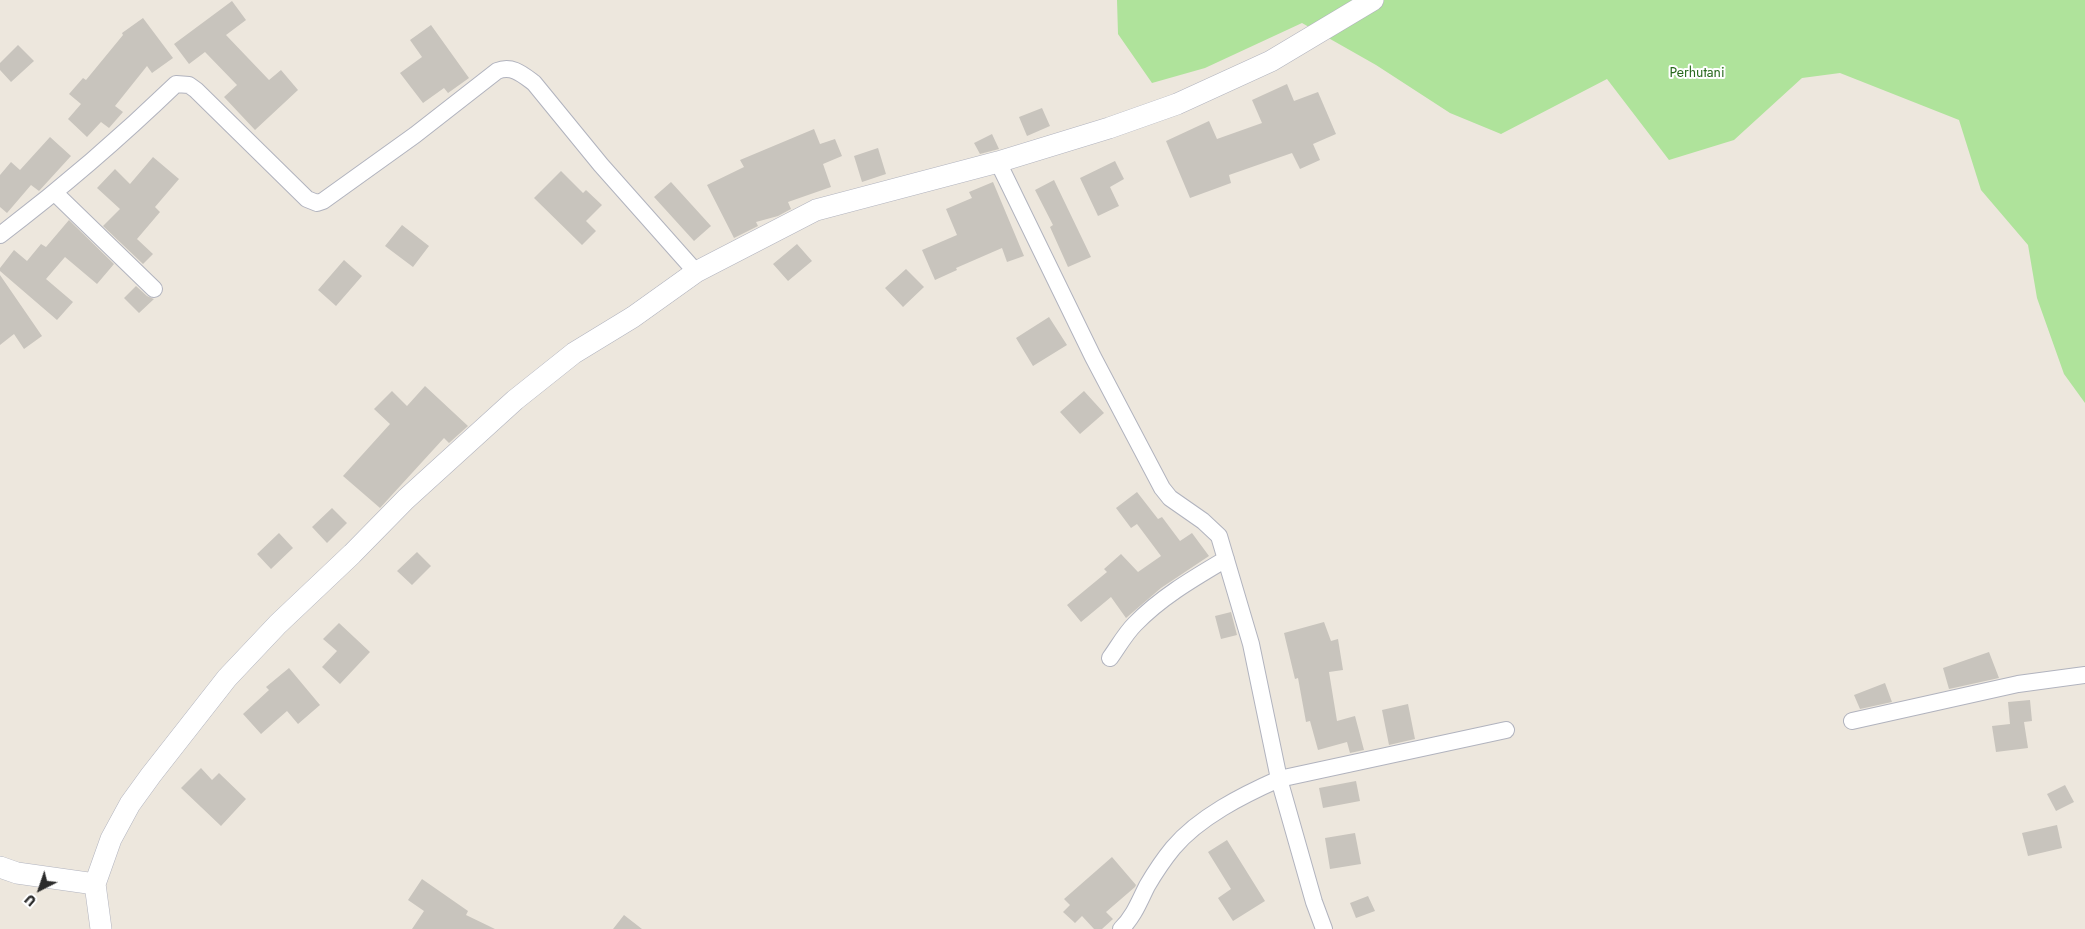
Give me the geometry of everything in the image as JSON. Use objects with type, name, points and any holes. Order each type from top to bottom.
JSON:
[{"type":"street","points":[[101,929],[95,884],[111,838],[130,804],[227,678],[278,624],[352,554],[406,499],[515,400],[574,353],[633,317],[696,272],[816,210],[998,162],[1109,128],[1177,104],[1270,61],[1373,0]]},
{"type":"street","points":[[0,235],[55,193],[124,134],[176,84],[182,83],[196,90],[307,199],[317,203],[323,201],[415,135],[497,71],[504,68],[521,73],[534,83],[601,165],[696,272]]},
{"type":"street","points":[[998,162],[1093,356],[1162,488],[1170,498],[1203,521],[1220,536],[1251,644],[1279,779],[1314,902],[1324,929]]},
{"type":"street","points":[[55,193],[154,289]]},
{"type":"street","points":[[1110,658],[1134,624],[1191,579],[1226,559]]},
{"type":"street","points":[[1852,721],[2018,684],[2085,675]]},
{"type":"street","points":[[1121,929],[1132,917],[1147,886],[1173,848],[1205,819],[1253,791],[1279,779],[1506,730]]},
{"type":"street","points":[[0,866],[17,873],[95,884]]},
{"type":"green space","name":"Perhutani","points":[[1117,0],[2085,0],[2085,403],[2064,374],[2037,298],[2028,245],[1981,190],[1959,120],[1840,73],[1802,78],[1734,140],[1669,160],[1607,79],[1501,134],[1450,113],[1376,65],[1302,23],[1205,68],[1152,83],[1118,34]]},
{"type":"building","points":[[232,1],[246,20],[226,35],[269,80],[281,70],[298,90],[255,130],[224,97],[237,85],[205,52],[189,64],[174,44]]},
{"type":"building","points":[[143,18],[173,58],[152,73],[147,66],[115,106],[123,112],[109,128],[101,122],[87,137],[68,119],[81,104],[69,94],[83,78],[86,80],[123,35],[122,33]]},
{"type":"building","points":[[431,25],[469,78],[448,93],[444,88],[423,103],[400,73],[422,57],[410,40]]},
{"type":"building","points":[[18,45],[34,61],[11,82],[0,70],[0,63]]},
{"type":"building","points":[[1287,84],[1294,101],[1318,92],[1336,134],[1313,144],[1320,160],[1300,169],[1292,153],[1229,175],[1231,183],[1190,198],[1166,141],[1209,121],[1217,139],[1262,123],[1252,100]]},
{"type":"building","points":[[1042,108],[1050,126],[1027,136],[1019,117]]},
{"type":"building","points":[[814,129],[820,144],[835,139],[842,156],[823,164],[831,187],[788,202],[791,209],[778,216],[756,222],[758,226],[734,238],[707,185],[744,167],[740,160]]},
{"type":"building","points":[[992,134],[999,149],[980,154],[974,143]]},
{"type":"building","points":[[50,137],[71,156],[39,191],[31,185],[7,213],[0,207],[0,175],[11,162],[20,170]]},
{"type":"building","points":[[878,148],[886,174],[862,182],[854,156]]},
{"type":"building","points":[[153,157],[179,179],[155,207],[160,212],[137,239],[153,254],[143,264],[103,226],[120,209],[97,188],[115,169],[130,184]]},
{"type":"building","points":[[1115,161],[1124,179],[1110,187],[1119,206],[1098,216],[1080,178]]},
{"type":"building","points":[[561,171],[583,193],[586,190],[602,205],[586,221],[596,231],[582,245],[534,198]]},
{"type":"building","points":[[1054,180],[1091,257],[1068,267],[1050,227],[1053,225],[1035,190]]},
{"type":"building","points":[[671,182],[711,226],[694,241],[654,197]]},
{"type":"building","points":[[993,182],[1024,256],[1007,262],[1002,248],[956,268],[957,270],[935,280],[922,250],[957,235],[946,209],[972,198],[969,192]]},
{"type":"building","points":[[69,220],[114,264],[97,284],[65,257],[46,279],[73,302],[57,320],[0,271],[0,268],[14,250],[27,261],[41,244],[46,247]]},
{"type":"building","points":[[402,225],[429,246],[413,267],[385,246]]},
{"type":"building","points":[[797,244],[812,261],[788,281],[773,264]]},
{"type":"building","points":[[344,260],[362,276],[336,306],[318,290]]},
{"type":"building","points":[[906,269],[924,287],[903,307],[885,288]]},
{"type":"building","points":[[0,275],[42,336],[24,349],[14,334],[0,345]]},
{"type":"building","points":[[136,286],[147,296],[154,299],[139,313],[124,298]]},
{"type":"building","points":[[1049,317],[1067,345],[1033,366],[1016,338]]},
{"type":"building","points":[[425,386],[468,426],[449,443],[444,438],[380,508],[343,476],[390,424],[374,409],[392,391],[407,406]]},
{"type":"building","points":[[1084,391],[1104,413],[1080,434],[1060,412]]},
{"type":"building","points":[[1137,492],[1158,519],[1162,517],[1180,541],[1192,533],[1209,556],[1161,588],[1126,618],[1111,597],[1081,622],[1067,605],[1107,572],[1104,569],[1121,554],[1138,572],[1161,556],[1137,524],[1131,528],[1116,508]]},
{"type":"building","points":[[332,508],[347,523],[327,543],[312,527]]},
{"type":"building","points":[[279,533],[293,548],[271,569],[257,554]]},
{"type":"building","points":[[417,552],[431,566],[412,585],[397,571]]},
{"type":"building","points":[[1231,612],[1237,635],[1221,639],[1215,616]]},
{"type":"building","points":[[1324,622],[1331,641],[1338,639],[1343,670],[1329,672],[1337,721],[1355,716],[1364,750],[1350,753],[1347,742],[1318,750],[1310,721],[1306,722],[1298,678],[1295,679],[1284,633]]},
{"type":"building","points":[[339,623],[370,652],[340,684],[322,667],[337,651],[323,639]]},
{"type":"building","points":[[1989,652],[1999,678],[1949,689],[1943,668]]},
{"type":"building","points":[[289,668],[320,705],[298,724],[287,711],[261,734],[243,714],[269,690],[266,687]]},
{"type":"building","points":[[1885,683],[1892,702],[1860,709],[1854,695]]},
{"type":"building","points":[[2030,700],[2032,721],[2024,722],[2028,748],[1996,752],[1992,726],[2010,724],[2008,702]]},
{"type":"building","points":[[1408,704],[1415,739],[1389,745],[1382,710]]},
{"type":"building","points":[[201,768],[212,780],[219,773],[246,799],[221,826],[181,788]]},
{"type":"building","points":[[1356,781],[1360,801],[1323,808],[1319,788]]},
{"type":"building","points":[[2065,785],[2074,802],[2056,811],[2047,794]]},
{"type":"building","points":[[2057,825],[2062,848],[2028,856],[2022,833]]},
{"type":"building","points":[[1355,833],[1361,864],[1330,869],[1325,838]]},
{"type":"building","points":[[1227,840],[1265,901],[1233,921],[1218,898],[1231,889],[1208,852]]},
{"type":"building","points":[[1112,857],[1136,885],[1135,887],[1106,912],[1113,919],[1102,929],[1094,929],[1082,916],[1075,923],[1063,912],[1070,905],[1064,899]]},
{"type":"building","points":[[422,879],[468,911],[466,915],[495,929],[412,929],[424,911],[408,900]]},
{"type":"building","points":[[1368,896],[1375,911],[1356,918],[1350,903]]},
{"type":"building","points":[[624,915],[642,929],[613,929]]}]
